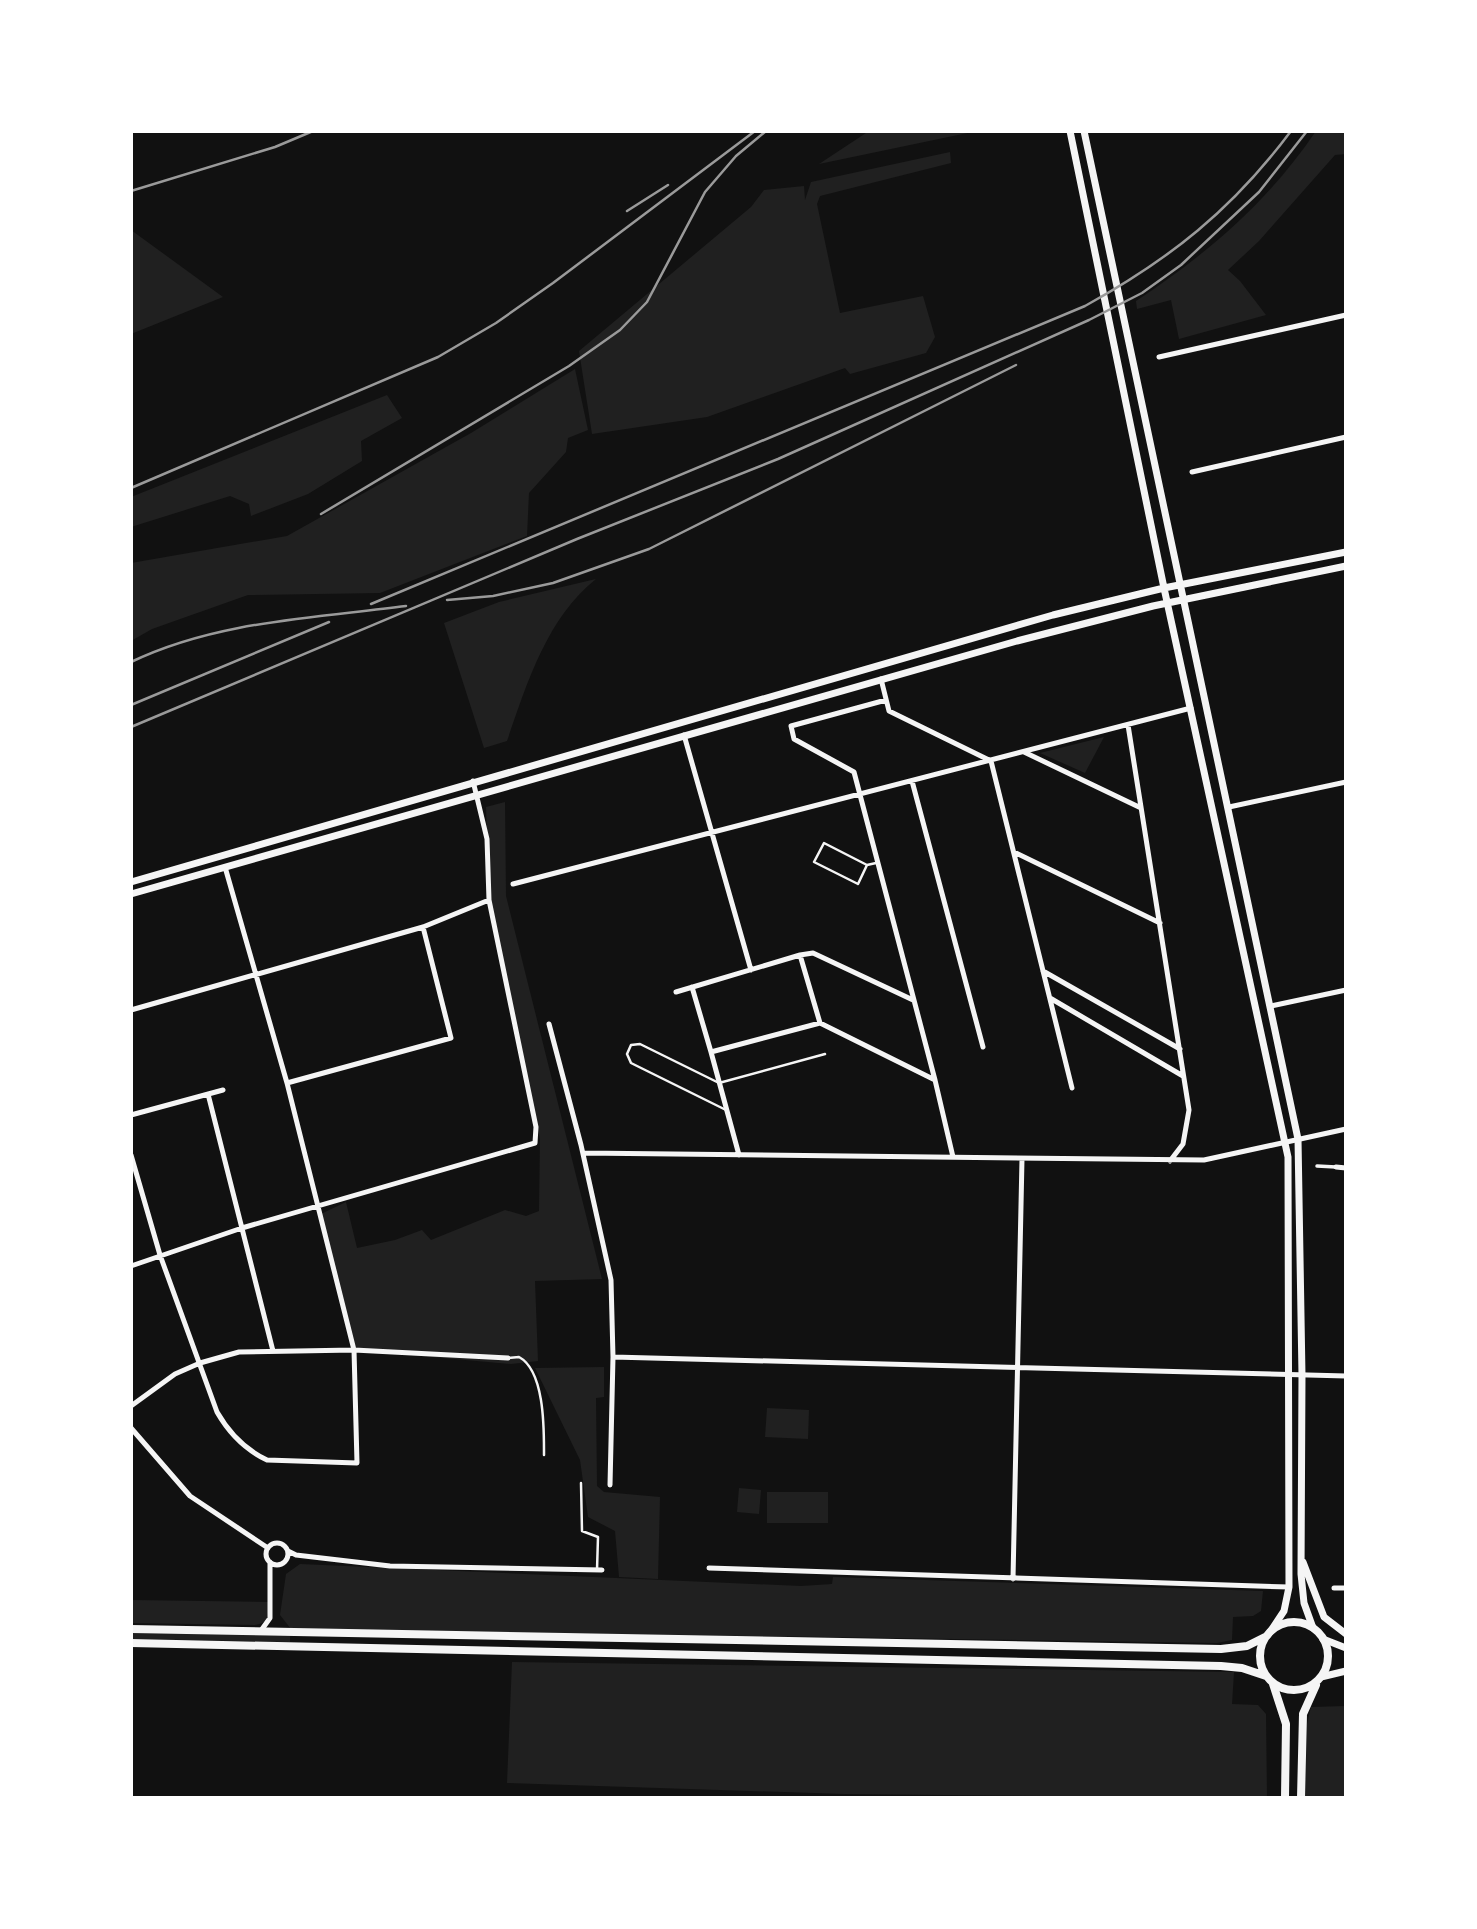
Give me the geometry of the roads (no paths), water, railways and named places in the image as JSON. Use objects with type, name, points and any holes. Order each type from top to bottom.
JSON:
[{"type":"main road","points":[[1070,131],[1164,588],[1289,1167],[1289,1587],[1284,1611],[1266,1636],[1260,1657],[1266,1676],[1273,1684],[1286,1724],[1285,1798]]},
{"type":"main road","points":[[1084,131],[1298,1139],[1302,1375],[1300,1552],[1304,1603],[1313,1628],[1323,1639],[1346,1648]]},
{"type":"main road","points":[[131,881],[1052,615],[1181,584],[1346,552]]},
{"type":"main road","points":[[131,894],[881,678],[1168,603],[1346,566]]},
{"type":"main road","points":[[1300,1552],[1316,1603],[1324,1617],[1346,1634]]},
{"type":"main road","points":[[131,1629],[1220,1649],[1247,1646],[1289,1623],[1313,1628]]},
{"type":"main road","points":[[1301,1798],[1303,1714],[1328,1658],[1323,1639]]},
{"type":"main road","points":[[131,1643],[1221,1666],[1242,1668],[1266,1676]]},
{"type":"main road","points":[[1273,1684],[1289,1690],[1300,1690],[1320,1678],[1346,1671]]},
{"type":"street","points":[[1159,357],[1346,315]]},
{"type":"street","points":[[1192,471],[1346,437]]},
{"type":"street","points":[[881,678],[889,711],[991,761],[1072,1088]]},
{"type":"street","points":[[886,700],[790,726],[794,739],[854,772],[953,1157]]},
{"type":"street","points":[[513,884],[1191,708]]},
{"type":"street","points":[[1128,725],[1189,1110],[1188,1128],[1183,1144],[1170,1161]]},
{"type":"street","points":[[684,736],[751,970]]},
{"type":"street","points":[[1023,752],[1141,808]]},
{"type":"street","points":[[131,1266],[242,1227],[531,1145],[537,1138],[489,900],[486,839],[473,781]]},
{"type":"street","points":[[912,781],[983,1048]]},
{"type":"street","points":[[1228,807],[1346,782]]},
{"type":"street","points":[[1014,852],[1160,923]]},
{"type":"street","points":[[131,1155],[160,1255],[225,1426],[256,1455],[282,1462],[357,1463],[354,1350],[287,1083],[225,867]]},
{"type":"street","points":[[131,1010],[423,927],[489,900]]},
{"type":"street","points":[[287,1083],[451,1038],[423,927]]},
{"type":"street","points":[[676,992],[813,953],[913,1000]]},
{"type":"street","points":[[800,956],[820,1023]]},
{"type":"street","points":[[1043,971],[1180,1049]]},
{"type":"street","points":[[692,987],[739,1155]]},
{"type":"street","points":[[1271,1006],[1346,990]]},
{"type":"street","points":[[1050,998],[1184,1076]]},
{"type":"street","points":[[711,1052],[820,1023],[935,1080]]},
{"type":"street","points":[[549,1024],[583,1153],[611,1280],[613,1357],[610,1485]]},
{"type":"street","points":[[131,1115],[223,1090]]},
{"type":"street","points":[[208,1094],[273,1351]]},
{"type":"street","points":[[583,1153],[1211,1160],[1346,1129]]},
{"type":"street","points":[[1013,1578],[1021,1158]]},
{"type":"street","points":[[1317,1166],[1346,1168]]},
{"type":"street","points":[[131,1406],[175,1374],[200,1363],[239,1352],[354,1350],[508,1359]]},
{"type":"street","points":[[613,1357],[1346,1376]]},
{"type":"street","points":[[131,1428],[190,1496],[268,1548]]},
{"type":"street","points":[[288,1554],[283,1563],[273,1563],[266,1556],[268,1548],[278,1543],[288,1554],[390,1566],[599,1570]]},
{"type":"street","points":[[273,1563],[270,1618],[275,1627],[285,1632]]},
{"type":"street","points":[[709,1568],[1289,1587]]},
{"type":"street","points":[[1334,1588],[1346,1588]]},
{"type":"street","points":[[260,1632],[270,1618]]},
{"type":"lane","points":[[867,865],[858,884],[814,862],[824,843],[867,865],[879,862]]},
{"type":"lane","points":[[727,1111],[631,1063],[627,1054],[631,1045],[640,1044],[719,1083],[825,1054]]},
{"type":"lane","points":[[508,1359],[523,1359],[543,1400],[544,1455]]},
{"type":"lane","points":[[581,1483],[582,1531],[598,1537],[599,1570]]},
{"type":"railway","points":[[131,191],[275,147],[313,131]]},
{"type":"railway","points":[[131,488],[438,357],[496,323],[553,283],[755,131]]},
{"type":"railway","points":[[321,514],[569,366],[620,330],[647,302],[705,192],[736,156],[766,131]]},
{"type":"railway","points":[[371,604],[1085,306],[1145,270],[1198,230],[1246,185],[1291,131]]},
{"type":"railway","points":[[131,727],[577,539],[778,459],[1089,320],[1142,293],[1181,265],[1259,192],[1307,131]]},
{"type":"railway","points":[[627,211],[668,185]]},
{"type":"railway","points":[[447,600],[493,596],[553,583],[649,549],[1016,365]]},
{"type":"railway","points":[[131,662],[163,648],[231,629],[406,606]]},
{"type":"railway","points":[[131,705],[329,622]]}]
